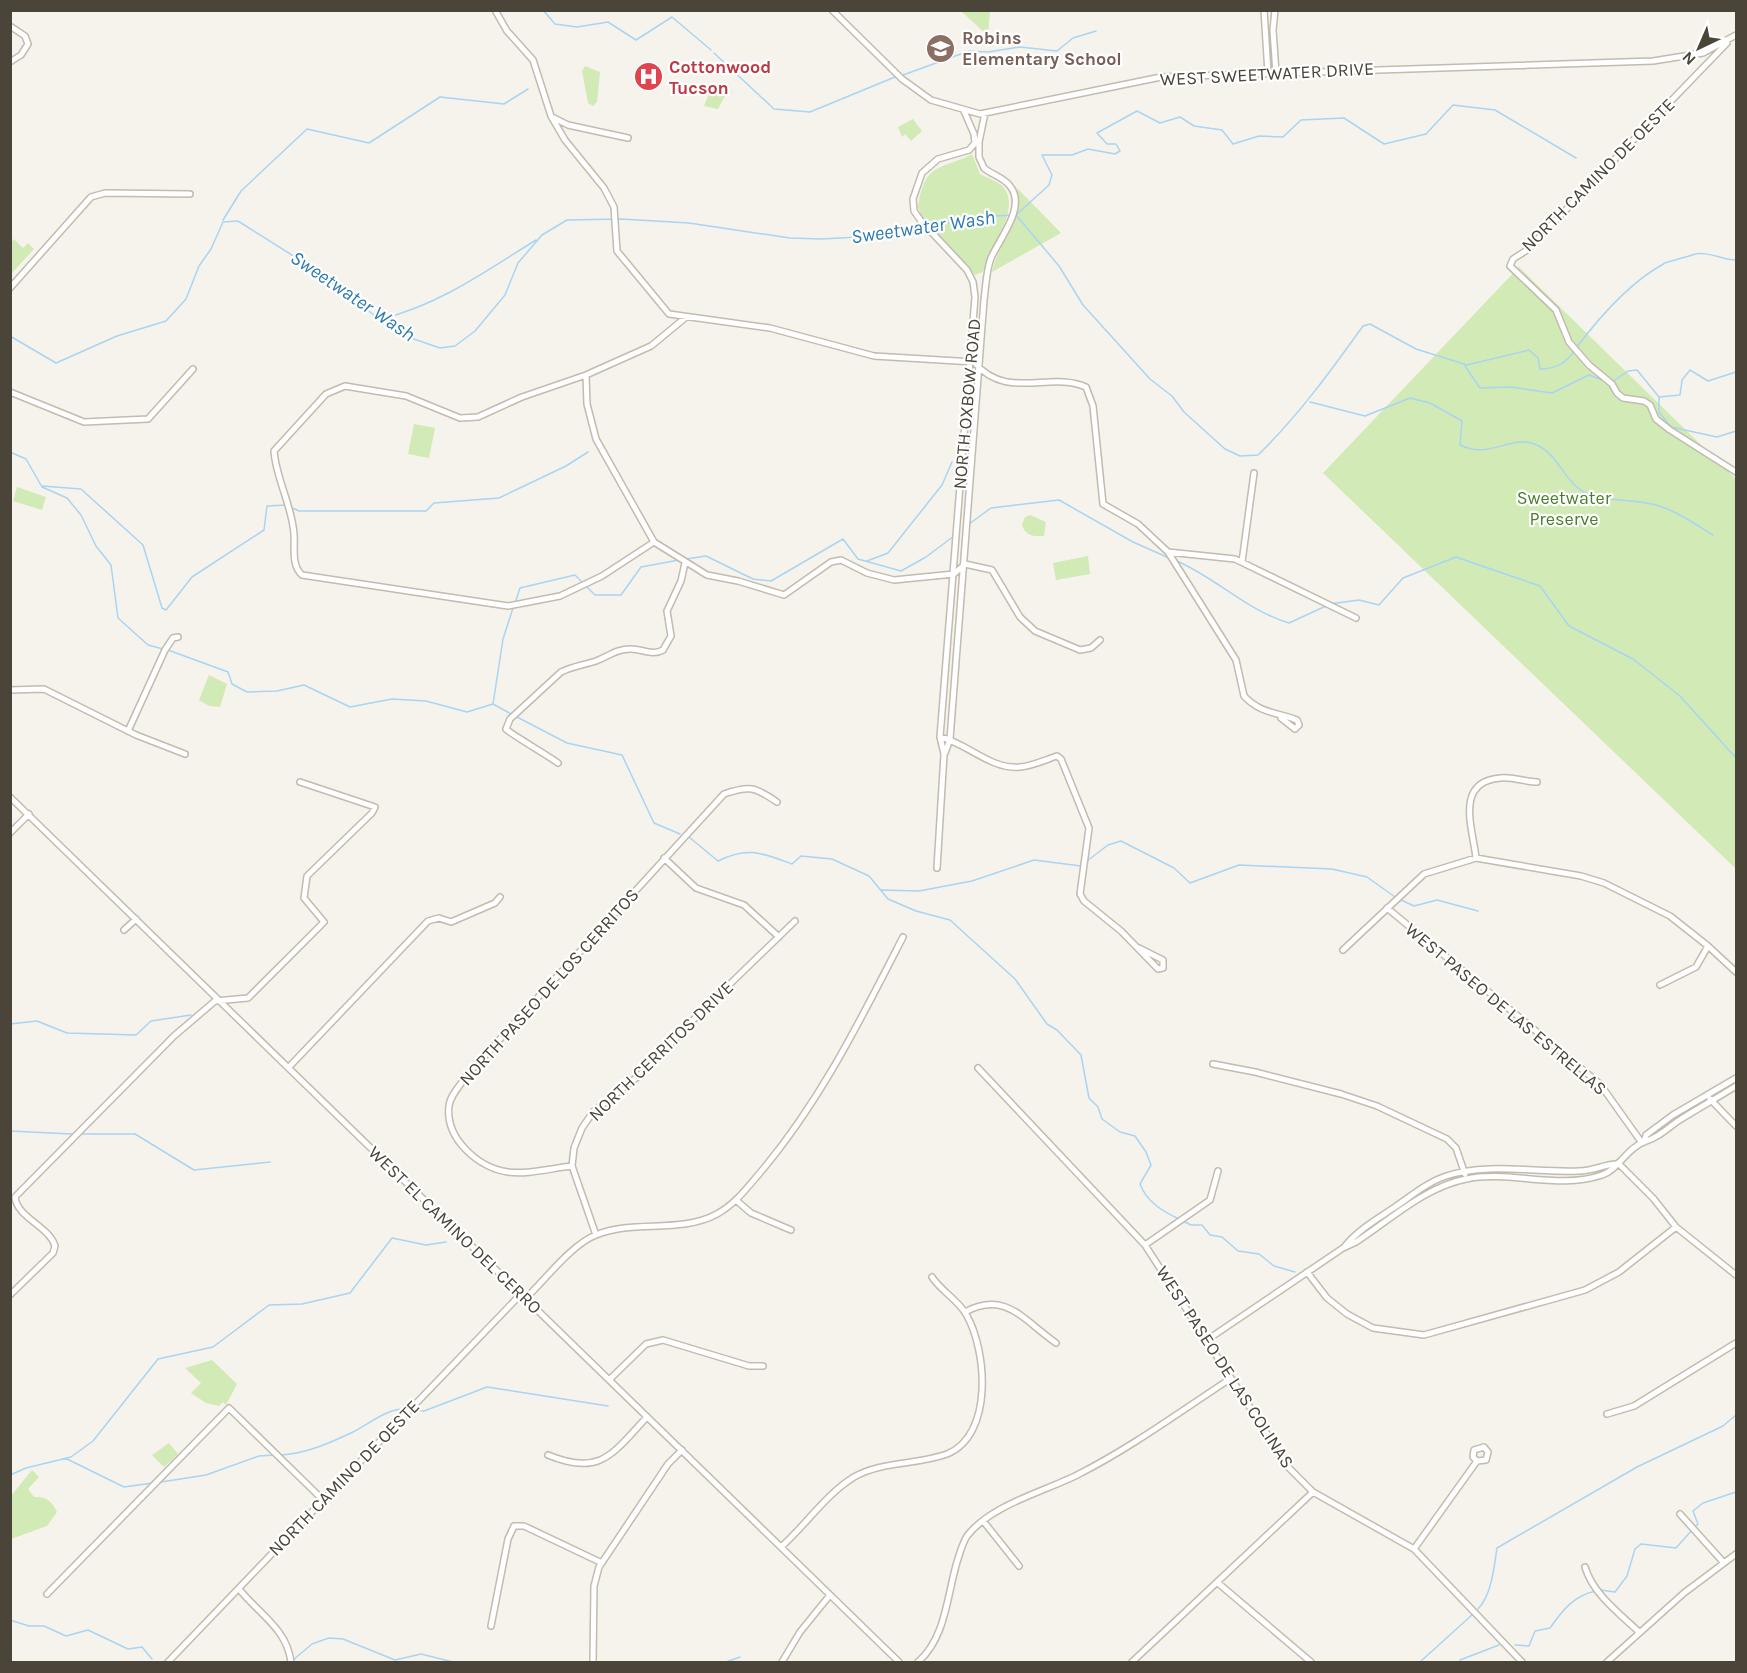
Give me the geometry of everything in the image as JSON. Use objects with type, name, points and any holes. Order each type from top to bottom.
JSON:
[{"type":"street","points":[[495,10],[507,32],[532,60],[551,116],[565,140],[604,188],[614,207],[617,251],[669,314],[770,328],[874,356],[974,362],[979,368],[1007,383],[1072,381],[1086,387],[1093,406],[1103,504],[1138,524],[1168,552],[1236,660],[1244,696],[1250,702],[1281,717]]},
{"type":"street","name":"WEST SWEETWATER DRIVE","points":[[832,10],[902,79],[931,100],[964,111],[985,113],[1161,77],[1653,61],[1703,53],[1736,35]]},
{"type":"street","points":[[1264,10],[1268,73]]},
{"type":"street","points":[[1275,10],[1273,30],[1276,73]]},
{"type":"street","points":[[10,26],[25,36],[28,44],[21,55],[10,62]]},
{"type":"street","name":"NORTH CAMINO DE OESTE","points":[[1736,35],[1527,250],[1513,259],[1510,266],[1556,310],[1569,342],[1588,365],[1612,384],[1617,393],[1623,398],[1644,401],[1650,405],[1656,419],[1670,430],[1737,472]]},
{"type":"street","name":"NORTH OXBOW ROAD","points":[[937,868],[944,754],[940,737],[975,297],[973,282],[967,270],[921,221],[914,211],[913,199],[922,173],[938,159],[969,150],[975,143],[974,134],[964,111]]},
{"type":"street","name":"NORTH OXBOW ROAD","points":[[944,754],[950,740],[988,271],[991,258],[1010,222],[1016,200],[1012,188],[1004,179],[984,168],[979,157],[985,113]]},
{"type":"street","points":[[551,116],[568,125],[628,138]]},
{"type":"street","points":[[10,288],[92,196],[190,194]]},
{"type":"street","points":[[654,542],[602,576],[560,596],[508,606],[302,575],[294,560],[291,512],[275,465],[274,451],[326,394],[345,386],[406,396],[460,418],[478,417],[522,397],[586,375],[651,346],[685,318]]},
{"type":"street","points":[[10,392],[84,422],[148,419],[193,369]]},
{"type":"street","points":[[586,375],[587,404],[597,439],[654,542],[706,575],[738,580],[784,596],[831,562],[841,560],[867,573],[894,580],[954,574],[965,564],[992,570],[1020,617],[1035,631],[1080,650],[1091,648],[1100,640]]},
{"type":"street","points":[[1242,562],[1254,473]]},
{"type":"street","points":[[1168,552],[1235,558],[1356,618]]},
{"type":"street","points":[[558,763],[527,741],[508,733],[506,729],[510,719],[561,672],[570,667],[599,660],[618,650],[634,649],[652,653],[663,650],[671,636],[667,611],[681,580],[685,563]]},
{"type":"street","points":[[128,731],[165,650],[173,638],[178,637]]},
{"type":"street","points":[[10,690],[44,689],[128,731],[185,754]]},
{"type":"street","points":[[940,737],[994,762],[1019,768],[1056,756],[1061,759],[1089,828],[1080,894],[1084,902],[1139,948],[1162,960],[1163,968],[1158,969],[1151,964],[1139,948]]},
{"type":"street","points":[[1476,858],[1473,832],[1468,818],[1470,799],[1475,790],[1486,781],[1501,777],[1537,782]]},
{"type":"street","points":[[10,1295],[53,1253],[55,1246],[47,1234],[21,1209],[15,1197],[174,1036],[218,999],[248,998],[324,922],[304,898],[307,876],[374,811],[373,804],[326,792],[300,782]]},
{"type":"street","name":"NORTH PASEO DE LOS CERRITOS","points":[[572,1166],[510,1172],[478,1162],[455,1135],[449,1120],[449,1103],[468,1074],[724,794],[745,787],[764,793],[777,802]]},
{"type":"street","name":"WEST EL CAMINO DEL CERRO","points":[[10,797],[899,1662]]},
{"type":"street","points":[[10,833],[29,814]]},
{"type":"street","points":[[664,858],[696,888],[744,905],[779,937]]},
{"type":"street","points":[[1343,950],[1425,873],[1476,858],[1581,876],[1604,883],[1670,916],[1737,972]]},
{"type":"street","points":[[289,1067],[428,921],[439,918],[451,922],[495,903],[500,897]]},
{"type":"street","name":"WEST PASEO DE LAS ESTRELLAS","points":[[1387,908],[1600,1084],[1643,1142]]},
{"type":"street","points":[[124,930],[136,919]]},
{"type":"street","name":"NORTH CERRITOS DRIVE","points":[[572,1166],[577,1138],[593,1112],[641,1074],[795,921]]},
{"type":"street","name":"NORTH CAMINO DE OESTE","points":[[168,1662],[322,1499],[523,1296],[568,1256],[596,1235],[622,1229],[682,1225],[716,1215],[737,1201],[796,1130],[818,1097],[903,937]]},
{"type":"street","points":[[1660,985],[1696,967],[1708,946]]},
{"type":"street","points":[[1213,1064],[1256,1072],[1378,1106],[1447,1139],[1456,1148],[1465,1175]]},
{"type":"street","name":"WEST PASEO DE LAS COLINAS","points":[[978,1068],[1145,1245],[1289,1468],[1313,1492],[1414,1549],[1522,1662]]},
{"type":"street","points":[[1207,1340],[1343,1248],[1353,1236],[1430,1184],[1465,1175],[1584,1171],[1617,1164],[1643,1142],[1646,1135],[1737,1078]]},
{"type":"street","points":[[1643,1142],[1651,1142],[1737,1086]]},
{"type":"street","points":[[1707,1095],[1737,1126]]},
{"type":"street","points":[[1617,1164],[1653,1197],[1676,1227],[1737,1275]]},
{"type":"street","points":[[572,1166],[596,1235]]},
{"type":"street","points":[[1145,1245],[1210,1200],[1218,1171]]},
{"type":"street","points":[[737,1201],[751,1213],[791,1230]]},
{"type":"street","points":[[1307,1272],[1327,1298],[1347,1314],[1373,1328],[1424,1335],[1585,1290],[1619,1272],[1676,1227]]},
{"type":"street","points":[[781,1547],[855,1477],[879,1468],[945,1455],[966,1442],[977,1422],[980,1399],[979,1351],[965,1312],[932,1277]]},
{"type":"street","points":[[965,1312],[989,1302],[1003,1305],[1056,1342]]},
{"type":"street","points":[[609,1380],[646,1344],[663,1340],[749,1366],[763,1366]]},
{"type":"street","points":[[1607,1414],[1634,1406],[1737,1343]]},
{"type":"street","points":[[918,1662],[932,1646],[940,1631],[962,1546],[974,1529],[999,1511],[1079,1474],[1112,1455],[1230,1379]]},
{"type":"street","points":[[47,1594],[229,1408],[322,1499]]},
{"type":"street","points":[[548,1455],[574,1465],[603,1461],[647,1417]]},
{"type":"street","points":[[593,1662],[596,1574],[668,1464],[682,1450]]},
{"type":"street","points":[[1414,1549],[1477,1461]]},
{"type":"street","points":[[1132,1662],[1313,1492]]},
{"type":"street","points":[[1680,1514],[1724,1563]]},
{"type":"street","points":[[984,1522],[1019,1566]]},
{"type":"street","points":[[491,1626],[508,1539],[514,1526],[524,1526],[602,1563]]},
{"type":"street","points":[[1607,1662],[1639,1632],[1737,1554]]},
{"type":"street","points":[[1585,1567],[1589,1580],[1596,1590],[1639,1632]]},
{"type":"street","points":[[1218,1583],[1311,1662]]},
{"type":"street","points":[[239,1589],[279,1630],[289,1648],[291,1662]]},
{"type":"street","points":[[782,1662],[800,1632],[830,1595]]},
{"type":"green space","points":[[961,11],[990,11],[988,36]]},
{"type":"green space","points":[[585,66],[600,72],[597,102],[593,106],[588,103],[582,71]]},
{"type":"green space","points":[[710,91],[725,96],[718,109],[704,106]]},
{"type":"green space","points":[[913,119],[922,131],[911,141],[905,134],[902,137],[898,127]]},
{"type":"green space","points":[[972,154],[980,174],[1004,188],[1009,207],[1002,230],[983,272],[975,275],[923,220],[918,207],[921,192],[930,174]]},
{"type":"green space","points":[[1017,188],[1061,233],[992,272],[1017,210]]},
{"type":"green space","points":[[14,239],[23,248],[28,243],[34,249],[11,274],[11,243]]},
{"type":"green space","name":"Sweetwater Preserve","points":[[1519,267],[1736,479],[1736,869],[1323,473]]},
{"type":"green space","points":[[414,424],[435,428],[429,458],[408,454]]},
{"type":"green space","points":[[17,487],[46,497],[42,510],[13,501]]},
{"type":"green space","points":[[1030,515],[1046,522],[1044,536],[1033,536],[1025,531],[1022,524],[1025,517]]},
{"type":"green space","points":[[1088,556],[1090,574],[1056,580],[1053,563]]},
{"type":"green space","points":[[209,675],[227,684],[220,707],[209,706],[199,700]]},
{"type":"green space","points":[[212,1360],[237,1384],[226,1405],[223,1402],[219,1406],[206,1403],[191,1393],[201,1383],[185,1368]]},
{"type":"green space","points":[[169,1443],[178,1454],[164,1467],[152,1455]]},
{"type":"green space","points":[[32,1470],[39,1477],[28,1489],[34,1497],[48,1500],[57,1512],[47,1526],[11,1539],[11,1496]]},
{"type":"waterway","points":[[543,10],[555,24],[577,27],[608,22],[636,40],[672,17],[711,50]]},
{"type":"waterway","points":[[903,75],[969,51],[988,52],[1020,47],[1057,51],[1073,38],[1096,31]]},
{"type":"waterway","points":[[714,53],[774,109],[810,112],[895,77]]},
{"type":"waterway","points":[[223,220],[241,191],[307,129],[369,143],[440,97],[504,104],[528,89]]},
{"type":"waterway","points":[[1016,215],[1049,185],[1052,175],[1042,155],[1072,155],[1088,149],[1115,154],[1120,151],[1116,144],[1107,144],[1097,133],[1137,111],[1160,123],[1180,117],[1194,126],[1222,130],[1233,144],[1259,136],[1283,137],[1301,120],[1344,118],[1384,144],[1426,134],[1453,105],[1495,110],[1576,158]]},
{"type":"waterway","name":"Sweetwater Wash","points":[[931,227],[972,217],[1016,215],[1059,266],[1083,305],[1150,379],[1172,396],[1184,412],[1225,449],[1240,456],[1258,455],[1273,440],[1313,393],[1363,326],[1370,324],[1416,349],[1467,365],[1529,350],[1538,358],[1540,369],[1546,369],[1560,364],[1575,350]]},
{"type":"waterway","name":"Sweetwater Wash","points":[[10,336],[56,363],[117,336],[166,321],[186,299],[199,266],[211,249],[223,222],[238,221],[303,262],[374,315],[408,337],[440,348],[455,346],[475,331],[505,295],[518,263],[542,235],[567,220],[621,219],[689,223],[790,238],[821,239],[897,235],[926,228]]},
{"type":"waterway","points":[[381,319],[442,296],[536,240]]},
{"type":"waterway","name":"Sweetwater Wash","points":[[1577,347],[1628,289],[1665,263],[1698,254],[1736,260]]},
{"type":"waterway","points":[[1465,366],[1480,388],[1511,387],[1552,393],[1589,375],[1605,381]]},
{"type":"waterway","points":[[1612,382],[1628,371],[1637,370],[1659,397],[1680,395],[1682,380],[1690,370],[1708,381],[1736,372]]},
{"type":"waterway","points":[[1659,397],[1659,412],[1671,427],[1717,437],[1736,431]]},
{"type":"waterway","points":[[1310,402],[1365,416],[1410,398],[1430,403],[1462,421],[1460,445],[1480,450],[1515,443],[1531,443],[1548,452],[1572,482],[1588,494],[1656,505],[1679,514],[1713,535]]},
{"type":"waterway","points":[[10,452],[26,459],[42,487],[67,498],[81,515],[96,546],[111,565],[118,618],[148,645],[163,649]]},
{"type":"waterway","points":[[290,507],[299,511],[426,511],[434,503],[499,498],[566,466],[588,452]]},
{"type":"waterway","points":[[867,561],[888,553],[942,485],[952,462]]},
{"type":"waterway","points":[[42,486],[81,489],[143,545],[162,608],[166,610],[192,577],[264,530],[267,506],[286,505]]},
{"type":"waterway","points":[[969,524],[991,508],[1059,500],[1133,542],[1169,558]]},
{"type":"waterway","points":[[686,559],[706,556],[753,579],[771,581],[843,539],[858,559],[901,571],[926,557],[954,536]]},
{"type":"waterway","points":[[1330,604],[1359,600],[1379,605],[1403,578],[1456,557],[1540,586],[1569,626],[1633,659],[1680,696],[1736,758]]},
{"type":"waterway","points":[[515,603],[520,588],[575,575],[595,595],[621,595],[641,567],[679,560]]},
{"type":"waterway","points":[[1177,561],[1260,611],[1289,623],[1326,606]]},
{"type":"waterway","points":[[493,704],[503,639],[513,608]]},
{"type":"waterway","points":[[168,650],[228,672],[232,684],[247,692],[277,691],[304,685],[350,707],[392,699],[426,701],[467,712],[493,704],[511,714]]},
{"type":"waterway","points":[[515,716],[567,743],[622,755],[654,823],[680,834]]},
{"type":"waterway","points":[[689,837],[718,861],[747,852],[763,854],[792,864],[801,856],[832,859],[869,876],[888,899],[916,911],[950,920],[1015,979],[1047,1024],[1057,1030],[1081,1055],[1089,1098],[1098,1107],[1102,1119],[1120,1132],[1135,1136],[1146,1152],[1151,1165],[1140,1184],[1143,1190],[1156,1205],[1179,1219]]},
{"type":"waterway","points":[[1087,861],[1108,845],[1121,841],[1174,868],[1190,883],[1239,865],[1332,869],[1367,877],[1395,897]]},
{"type":"waterway","points":[[881,890],[919,891],[972,881],[1034,860],[1081,866]]},
{"type":"waterway","points":[[1399,899],[1414,906],[1437,900],[1478,911]]},
{"type":"waterway","points":[[10,1024],[37,1021],[67,1033],[136,1035],[151,1021],[191,1015]]},
{"type":"waterway","points":[[10,1131],[72,1134]]},
{"type":"waterway","points":[[80,1134],[135,1134],[194,1170],[270,1162]]},
{"type":"waterway","points":[[1183,1221],[1191,1225],[1202,1225],[1210,1235],[1222,1237],[1238,1251],[1259,1254],[1274,1266],[1295,1272]]},
{"type":"waterway","points":[[10,1475],[26,1468],[71,1457],[93,1441],[158,1359],[213,1347],[269,1305],[302,1304],[350,1293],[392,1238],[426,1245],[446,1242]]},
{"type":"waterway","points":[[413,1410],[424,1411],[487,1387],[608,1406]]},
{"type":"waterway","points":[[280,1455],[299,1453],[317,1447],[353,1432],[394,1410],[409,1409]]},
{"type":"waterway","points":[[1478,1609],[1489,1588],[1497,1548],[1637,1467],[1723,1426],[1736,1415]]},
{"type":"waterway","points":[[161,1482],[206,1475],[259,1456],[275,1455]]},
{"type":"waterway","points":[[65,1458],[124,1487],[153,1483]]},
{"type":"waterway","points":[[1696,1526],[1698,1524],[1693,1511],[1703,1503],[1736,1492]]},
{"type":"waterway","points":[[1601,1590],[1615,1592],[1627,1576],[1635,1549],[1641,1544],[1676,1548],[1692,1530]]},
{"type":"waterway","points":[[1515,1645],[1529,1646],[1535,1631],[1550,1628],[1575,1600],[1596,1591]]},
{"type":"waterway","points":[[1420,1662],[1473,1614]]},
{"type":"waterway","points":[[10,1620],[29,1626],[44,1626],[66,1636],[88,1630],[128,1649],[142,1647],[152,1659]]},
{"type":"waterway","points":[[293,1660],[312,1644],[329,1638],[343,1639],[395,1660],[421,1654],[453,1662]]},
{"type":"waterway","points":[[1461,1662],[1460,1660],[1499,1645]]},
{"type":"waterway","points":[[726,1662],[740,1657]]},
{"type":"place","name":"Robins Elementary School","points":[[941,48]]},
{"type":"place","name":"Cottonwood Tucson","points":[[648,77]]}]
